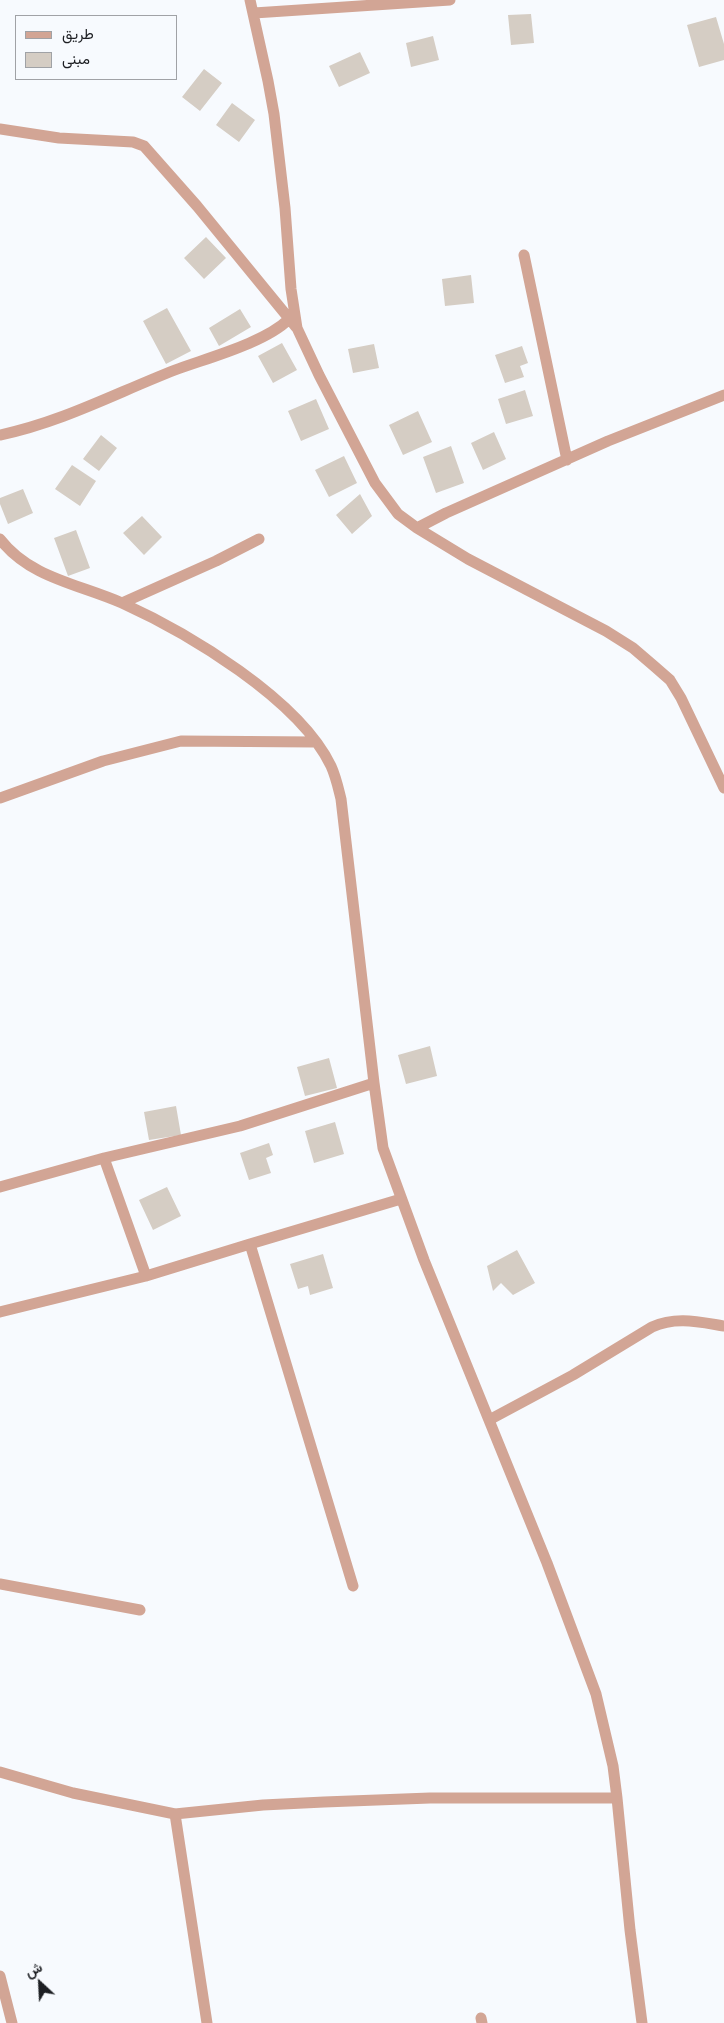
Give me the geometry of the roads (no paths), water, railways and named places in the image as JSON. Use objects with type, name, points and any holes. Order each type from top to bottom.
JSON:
[{"type":"street","points":[[250,0],[274,114],[285,208],[290,280],[297,328],[322,382],[375,483],[398,514],[417,528],[468,559],[606,631],[633,648],[654,666],[670,680],[681,698],[724,788]]},
{"type":"street","points":[[254,13],[450,0]]},
{"type":"street","points":[[0,129],[59,138],[133,142],[144,146],[197,206],[297,328]]},
{"type":"street","points":[[524,255],[567,460]]},
{"type":"street","points":[[0,436],[27,430],[76,413],[157,377],[256,339],[289,319]]},
{"type":"street","points":[[417,528],[446,513],[608,441],[724,394]]},
{"type":"street","points":[[0,539],[14,554],[38,571],[122,603],[173,629],[222,658],[296,718],[330,764],[341,799],[383,1148],[401,1199],[547,1563],[596,1694],[613,1766],[642,2023]]},
{"type":"street","points":[[122,603],[196,571],[260,539]]},
{"type":"street","points":[[0,798],[95,763],[181,741],[315,742]]},
{"type":"street","points":[[0,1188],[104,1158],[240,1126],[374,1083]]},
{"type":"street","points":[[104,1158],[146,1276]]},
{"type":"street","points":[[0,1312],[146,1276],[401,1199]]},
{"type":"street","points":[[250,1244],[353,1586]]},
{"type":"street","points":[[489,1420],[574,1374],[665,1321],[680,1320],[724,1326]]},
{"type":"street","points":[[0,1584],[140,1610]]},
{"type":"street","points":[[0,1772],[73,1793],[175,1814],[263,1805],[341,1801],[440,1798],[617,1798]]},
{"type":"street","points":[[175,1814],[207,2023]]},
{"type":"street","points":[[0,1976],[12,2023]]}]
